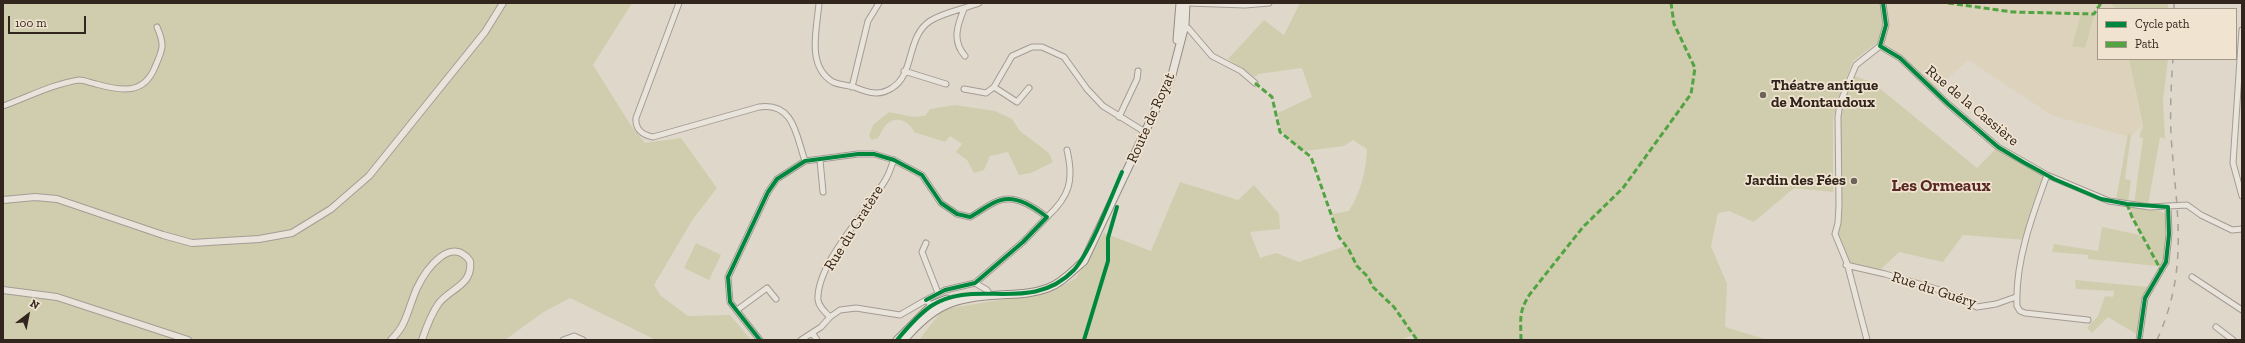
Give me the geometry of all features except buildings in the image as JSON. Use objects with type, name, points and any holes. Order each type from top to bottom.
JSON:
[{"type":"main road","name":"Route de Royat","points":[[897,340],[931,305],[990,295],[1031,293],[1050,288],[1084,261],[1090,251],[1143,131],[1172,75],[1182,25],[1182,3]]},
{"type":"main road","name":"Route de Royat","points":[[904,340],[921,321],[931,305]]},
{"type":"street","points":[[3,200],[35,197],[57,199],[163,235],[192,243],[259,240],[292,233],[331,209],[370,176],[485,32],[503,3]]},
{"type":"street","points":[[679,3],[636,118],[636,124],[639,130],[644,135],[653,137],[759,107],[773,106],[785,111],[790,119],[805,161]]},
{"type":"street","points":[[819,3],[815,51],[816,62],[824,74],[834,82],[868,93],[879,94],[891,88],[900,81],[913,43],[921,29],[930,21],[979,3]]},
{"type":"street","points":[[852,87],[868,21],[879,3]]},
{"type":"street","points":[[1182,3],[1245,6],[1269,3]]},
{"type":"street","points":[[1867,340],[1846,265],[1847,263],[1835,234],[1838,223],[1839,205],[1838,117],[1840,103],[1856,65],[1880,46],[1886,26],[1883,3]]},
{"type":"street","points":[[964,9],[956,28],[958,48],[965,56]]},
{"type":"street","points":[[1182,25],[1212,56],[1241,71],[1255,82]]},
{"type":"street","points":[[3,106],[68,82],[81,80],[125,89],[139,88],[152,75],[163,48],[163,40],[156,26]]},
{"type":"street","points":[[2242,30],[2233,163],[2242,196]]},
{"type":"street","points":[[964,89],[986,93],[994,87],[1012,56],[1032,46],[1042,47],[1064,57],[1098,100],[1119,117],[1143,131]]},
{"type":"street","name":"Rue de la Cassière","points":[[1880,46],[1900,58],[1948,104],[1998,147],[2047,175],[2109,201],[2168,207],[2187,205],[2201,215],[2232,230],[2242,229]]},
{"type":"street","points":[[904,71],[946,84]]},
{"type":"street","points":[[1119,117],[1137,79],[1138,71]]},
{"type":"street","points":[[994,87],[1016,102],[1029,88]]},
{"type":"street","points":[[801,340],[813,334],[830,317],[840,310],[856,308],[900,315],[931,305],[938,293],[976,283],[1023,242],[1060,204],[1067,193],[1070,179],[1070,164],[1067,150]]},
{"type":"street","points":[[760,340],[730,302],[728,277],[768,192],[777,179],[805,161],[858,154],[874,154],[894,160],[922,175],[941,203],[957,214],[970,217],[1000,200],[1012,198],[1034,207],[1047,217]]},
{"type":"street","points":[[820,160],[823,192]]},
{"type":"street","name":"Rue du Cratère","points":[[830,317],[820,306],[818,299],[826,270],[847,235],[887,178],[894,160]]},
{"type":"street","points":[[2047,175],[2034,213],[2022,258],[2016,297],[2017,306],[2020,311],[2025,313],[2088,320]]},
{"type":"street","points":[[2139,340],[2145,298],[2166,262],[2169,234],[2168,207]]},
{"type":"street","points":[[926,243],[922,252],[938,293]]},
{"type":"street","points":[[391,340],[403,324],[417,287],[427,272],[443,254],[449,251],[461,252],[470,261],[470,273],[467,279],[439,304],[422,340]]},
{"type":"street","name":"Rue du Guéry","points":[[1846,265],[1885,274],[1942,291],[1976,307],[1996,304],[2016,297]]},
{"type":"street","points":[[2192,277],[2242,310]]},
{"type":"street","points":[[976,283],[987,290],[990,295]]},
{"type":"street","points":[[737,310],[767,288],[776,299]]},
{"type":"street","points":[[3,290],[57,297],[188,340]]},
{"type":"street","points":[[2216,327],[2233,340]]},
{"type":"street","points":[[813,334],[817,340]]},
{"type":"street","points":[[564,340],[574,336],[583,340]]},
{"type":"shaded area","points":[[3,3],[632,3],[593,65],[630,124],[645,143],[681,138],[717,188],[693,219],[654,285],[660,295],[688,316],[730,315],[751,340],[656,340],[570,298],[542,313],[505,340],[3,340]]},
{"type":"shaded area","points":[[1300,3],[1880,3],[1884,25],[1877,43],[1853,61],[1838,99],[1833,119],[1833,192],[1794,188],[1754,222],[1729,211],[1718,213],[1711,246],[1727,284],[1725,327],[1768,340],[1419,340],[1413,335],[1400,340],[919,340],[943,309],[1052,292],[1076,278],[1104,233],[1151,251],[1180,182],[1238,200],[1254,185],[1279,214],[1280,229],[1250,232],[1260,258],[1276,253],[1299,262],[1345,246],[1332,214],[1349,211],[1353,204],[1362,181],[1367,149],[1353,140],[1344,146],[1304,151],[1296,146],[1281,130],[1278,113],[1312,97],[1302,68],[1258,74],[1255,77],[1228,59],[1264,20],[1284,35]]},
{"type":"shaded area","points":[[1880,3],[2109,3],[2116,8],[2097,8],[2097,60],[2129,60],[2142,126],[2130,137],[2053,116],[1968,60],[1934,91],[1889,50],[1877,43],[1884,25]]},
{"type":"shaded area","points":[[2109,3],[2168,3],[2168,8],[2116,8]]},
{"type":"shaded area","points":[[2081,14],[2094,15],[2085,48],[2072,46]]},
{"type":"shaded area","points":[[2129,60],[2168,60],[2163,101],[2165,139],[2160,137],[2148,205],[2134,204],[2143,138],[2139,137],[2143,126]]},
{"type":"shaded area","points":[[1851,75],[1872,82],[1977,168],[1998,147],[2047,175],[2027,240],[1963,235],[1943,262],[1899,252],[1880,270],[1847,263],[1835,234],[1838,223],[1838,117]]},
{"type":"shaded area","points":[[955,105],[995,111],[1012,119],[1020,131],[1049,153],[1053,162],[1031,173],[1019,175],[1008,152],[990,156],[984,170],[974,173],[967,160],[956,152],[962,144],[950,136],[945,142],[914,132],[910,125],[903,121],[895,120],[891,121],[884,127],[878,138],[872,140],[869,136],[873,125],[889,112],[913,117],[925,116],[930,109]]},
{"type":"shaded area","points":[[2128,134],[2131,134],[2125,179],[2131,180],[2128,202],[2116,200]]},
{"type":"shaded area","points":[[2129,207],[2161,211],[2166,215],[2168,243],[2166,257],[2161,269],[2138,228]]},
{"type":"shaded area","points":[[2102,227],[2140,235],[2154,257],[2157,266],[2088,259],[2088,255],[2052,252],[2054,244],[2098,251]]},
{"type":"shaded area","points":[[696,243],[721,255],[709,280],[684,268]]},
{"type":"shaded area","points":[[2075,280],[2148,287],[2141,301],[2138,335],[2108,317],[2092,333],[2087,328],[2098,316],[2105,296],[2113,297],[2114,291],[2076,289]]},
{"type":"railway","points":[[2174,3],[2174,8]]},
{"type":"railway","points":[[2157,340],[2174,288],[2177,263],[2177,214],[2171,135],[2173,60]]},
{"type":"marked path","points":[[1521,340],[1522,311],[1530,294],[1583,227],[1623,188],[1691,94],[1695,68],[1674,24],[1671,3]]},
{"type":"marked path","points":[[1948,3],[2013,12],[2094,14],[2097,9]]},
{"type":"marked path","points":[[2098,8],[2101,3]]},
{"type":"marked path","points":[[1255,83],[1272,97],[1280,132],[1311,157],[1339,237],[1349,250],[1357,266],[1368,277],[1373,287],[1394,307],[1417,340]]},
{"type":"marked path","points":[[2127,204],[2132,217],[2162,272]]},
{"type":"cycle path","points":[[1883,3],[1886,25],[1880,46],[1900,58],[1948,104],[1998,147],[2054,179],[2101,199],[2127,204],[2168,207],[2169,234],[2166,262],[2145,298],[2139,340]]},
{"type":"cycle path","points":[[760,340],[730,302],[728,277],[768,192],[777,179],[805,161],[858,154],[874,154],[894,160],[922,175],[941,203],[957,214],[970,217],[993,203],[1001,200],[1013,199],[1026,203],[1047,217],[1023,242],[975,283],[945,290],[926,300]]},
{"type":"cycle path","points":[[897,340],[926,310],[948,298],[966,294],[1021,294],[1039,291],[1057,283],[1074,270],[1087,250],[1122,172]]},
{"type":"cycle path","points":[[1084,340],[1108,261],[1108,238],[1117,207]]},
{"type":"place","name":"Théatre antique de Montaudoux","points":[[1763,95]]},
{"type":"place","name":"Jardin des Fées","points":[[1854,181]]},
{"type":"district","name":"Les Ormeaux","points":[[1941,186]]}]
